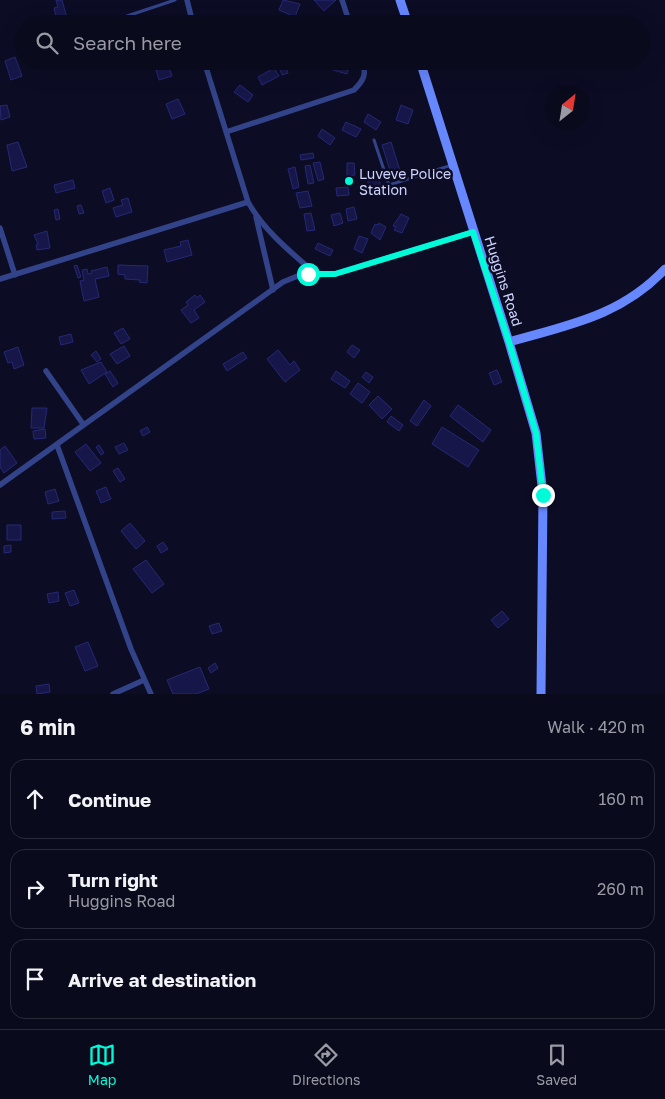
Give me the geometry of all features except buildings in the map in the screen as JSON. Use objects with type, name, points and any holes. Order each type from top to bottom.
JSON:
[{"type":"street","points":[[187,0],[191,15]]},
{"type":"street","points":[[342,0],[347,15]]},
{"type":"street","points":[[400,0],[405,15]]},
{"type":"street","points":[[207,70],[248,202],[256,217],[273,290]]},
{"type":"street","points":[[226,132],[354,90],[363,81],[365,70]]},
{"type":"street","name":"Huggins Road","points":[[423,70],[536,433],[543,495],[541,694]]},
{"type":"street","points":[[0,279],[248,202]]},
{"type":"street","points":[[256,217],[317,275]]},
{"type":"street","points":[[0,228],[15,275]]},
{"type":"street","points":[[0,485],[273,290],[300,275],[335,274],[473,232]]},
{"type":"street","points":[[509,342],[606,313],[638,295],[665,269]]},
{"type":"street","points":[[46,371],[83,424]]},
{"type":"street","points":[[57,445],[144,680],[152,694]]},
{"type":"street","points":[[113,694],[144,680]]},
{"type":"lane","points":[[130,15],[175,0]]},
{"type":"lane","points":[[374,140],[389,185],[452,165]]},
{"type":"place","name":"Luveve Police Station","points":[[349,181]]},
{"type":"route","points":[[308,274],[335,274],[473,232],[536,433],[543,495]]}]
